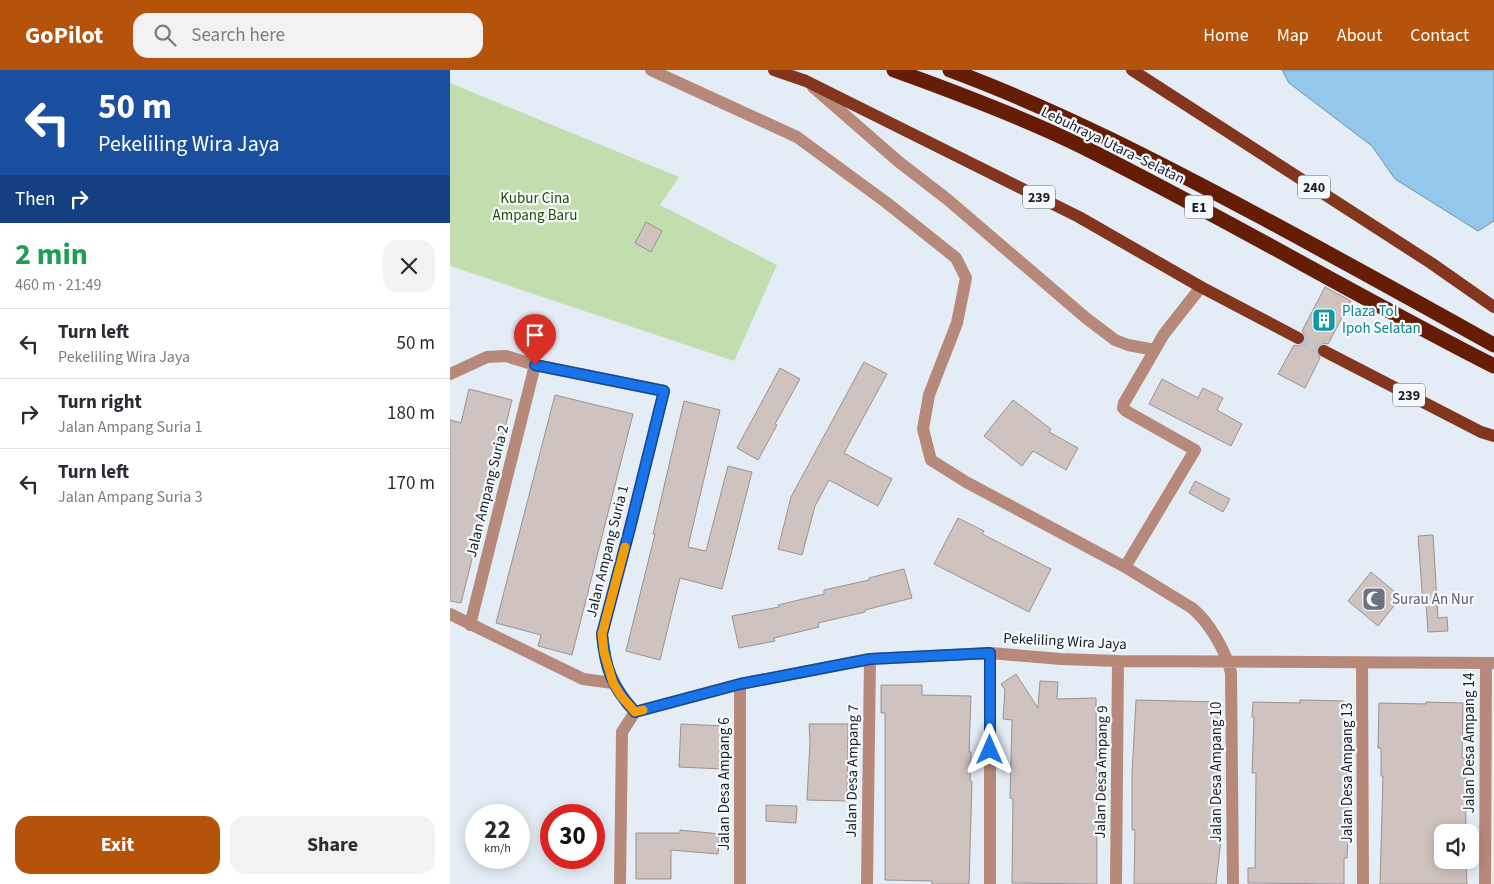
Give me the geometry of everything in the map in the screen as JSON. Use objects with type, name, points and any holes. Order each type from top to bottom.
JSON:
[{"type":"highway","name":"Lebuhraya Utara–Selatan","points":[[894,70],[990,105],[1082,147],[1224,220],[1494,366]]},
{"type":"highway","name":"Lebuhraya Utara–Selatan","points":[[950,70],[1017,97],[1176,171],[1494,345]]},
{"type":"main road","name":"239","points":[[774,70],[806,81],[1079,217],[1201,287],[1298,338]]},
{"type":"main road","name":"240","points":[[1132,70],[1423,257],[1494,307]]},
{"type":"main road","name":"239","points":[[1324,351],[1481,432],[1494,436]]},
{"type":"street","points":[[651,70],[797,137],[887,203],[956,258],[966,278],[957,323],[929,395],[923,430],[931,460],[966,482],[1124,567],[1192,608],[1203,617],[1228,660]]},
{"type":"street","points":[[806,81],[899,162],[947,199],[1086,318],[1115,340],[1128,345],[1155,350]]},
{"type":"street","points":[[1124,567],[1195,450],[1133,416],[1123,408],[1124,403],[1164,334],[1201,287]]},
{"type":"street","points":[[450,374],[487,357],[506,356],[535,365]]},
{"type":"street","name":"Jalan Ampang Suria 1","points":[[535,365],[664,391],[602,634],[604,652],[613,683],[635,712]]},
{"type":"street","name":"Jalan Ampang Suria 2","points":[[470,625],[535,365]]},
{"type":"street","points":[[450,614],[583,679],[613,683]]},
{"type":"street","points":[[990,653],[990,884]]},
{"type":"street","name":"Pekeliling Wira Jaya","points":[[635,712],[740,684],[870,659],[990,653],[1061,659],[1118,661],[1228,660],[1490,663]]},
{"type":"street","name":"Jalan Desa Ampang 7","points":[[867,884],[870,659]]},
{"type":"street","name":"Jalan Desa Ampang 10","points":[[1228,660],[1231,673],[1233,884]]},
{"type":"street","name":"Jalan Desa Ampang 9","points":[[1116,884],[1118,661]]},
{"type":"street","name":"Jalan Desa Ampang 13","points":[[1362,663],[1363,884]]},
{"type":"street","name":"Jalan Desa Ampang 14","points":[[1485,884],[1490,663]]},
{"type":"street","name":"Jalan Desa Ampang 6","points":[[740,684],[740,884]]},
{"type":"street","points":[[620,884],[622,732],[635,712]]},
{"type":"green space","name":"Kubur Cina Ampang Baru","points":[[450,83],[679,177],[660,205],[777,265],[734,361],[450,266]]},
{"type":"water","points":[[1282,70],[1494,70],[1494,221],[1478,231],[1395,179],[1372,146],[1289,83]]},
{"type":"building","points":[[646,222],[662,231],[651,252],[635,243]]},
{"type":"building","name":"Plaza Tol Ipoh Selatan","points":[[1325,287],[1351,301],[1328,344],[1323,343],[1317,347],[1316,352],[1320,358],[1305,388],[1278,374],[1294,345],[1299,346],[1305,342],[1306,337],[1302,331]]},
{"type":"building","points":[[864,362],[887,374],[844,453],[892,479],[878,506],[829,480],[815,506],[802,555],[778,549],[791,497]]},
{"type":"building","points":[[780,368],[800,379],[758,460],[737,448]]},
{"type":"building","points":[[1162,379],[1198,398],[1203,388],[1223,398],[1217,410],[1242,424],[1231,446],[1149,404]]},
{"type":"building","points":[[469,389],[512,400],[461,603],[450,601],[450,420],[461,423]]},
{"type":"building","points":[[555,395],[633,414],[572,655],[538,646],[541,635],[496,623]]},
{"type":"building","points":[[1013,400],[1051,429],[1049,432],[1078,448],[1066,470],[1033,451],[1022,466],[984,436]]},
{"type":"building","points":[[684,401],[720,410],[688,547],[706,551],[728,466],[752,472],[722,589],[680,578],[660,660],[626,651],[655,534],[653,534]]},
{"type":"building","points":[[1195,481],[1230,499],[1223,512],[1189,493]]},
{"type":"building","points":[[958,518],[984,531],[982,534],[1051,569],[1029,612],[934,564]]},
{"type":"building","points":[[1433,535],[1438,618],[1447,617],[1448,631],[1428,632],[1426,603],[1423,604],[1418,536]]},
{"type":"building","points":[[904,569],[912,598],[818,623],[819,627],[774,638],[775,641],[739,648],[732,616],[779,607],[778,605],[824,594],[824,590],[869,580],[869,578]]},
{"type":"building","name":"Surau An Nur","points":[[1371,572],[1401,597],[1378,626],[1348,601]]},
{"type":"building","points":[[1016,674],[1038,708],[1040,681],[1058,682],[1057,699],[1096,698],[1097,884],[1012,883],[1013,799],[1010,798],[1012,720],[1003,719],[1005,690],[1001,684]]},
{"type":"building","points":[[881,685],[922,685],[922,695],[971,696],[969,752],[971,752],[970,781],[972,781],[969,884],[932,884],[932,881],[885,880],[885,713],[881,713]]},
{"type":"building","points":[[1136,700],[1220,702],[1216,786],[1219,786],[1217,813],[1221,813],[1221,840],[1216,884],[1134,884],[1135,830],[1132,830],[1132,774]]},
{"type":"building","points":[[1300,700],[1344,701],[1343,757],[1347,757],[1346,788],[1348,788],[1349,813],[1347,858],[1344,858],[1344,884],[1248,883],[1248,868],[1255,868],[1256,773],[1252,773],[1253,702],[1300,703]]},
{"type":"building","points":[[1426,702],[1463,703],[1462,758],[1465,758],[1466,824],[1434,824],[1434,869],[1466,869],[1467,884],[1380,884],[1383,776],[1381,776],[1381,748],[1378,748],[1379,703],[1426,704]]},
{"type":"building","points":[[681,724],[725,726],[723,769],[679,767]]},
{"type":"building","points":[[809,724],[848,724],[847,801],[807,800]]},
{"type":"building","points":[[766,805],[797,806],[796,823],[766,821]]},
{"type":"building","points":[[680,830],[720,834],[718,854],[671,850],[671,879],[636,879],[636,833],[680,833]]},
{"type":"tunnel","points":[[1298,338],[1324,351]]},
{"type":"slow traffic","points":[[625,547],[602,634],[604,652],[613,683],[635,712],[643,710]]},
{"type":"place","name":"Plaza Tol Ipoh Selatan","points":[[1324,320]]},
{"type":"place","name":"Surau An Nur","points":[[1374,599]]},
{"type":"route","points":[[535,365],[664,391],[602,634],[604,652],[613,683],[635,712],[740,684],[870,659],[990,653],[990,750]]}]
